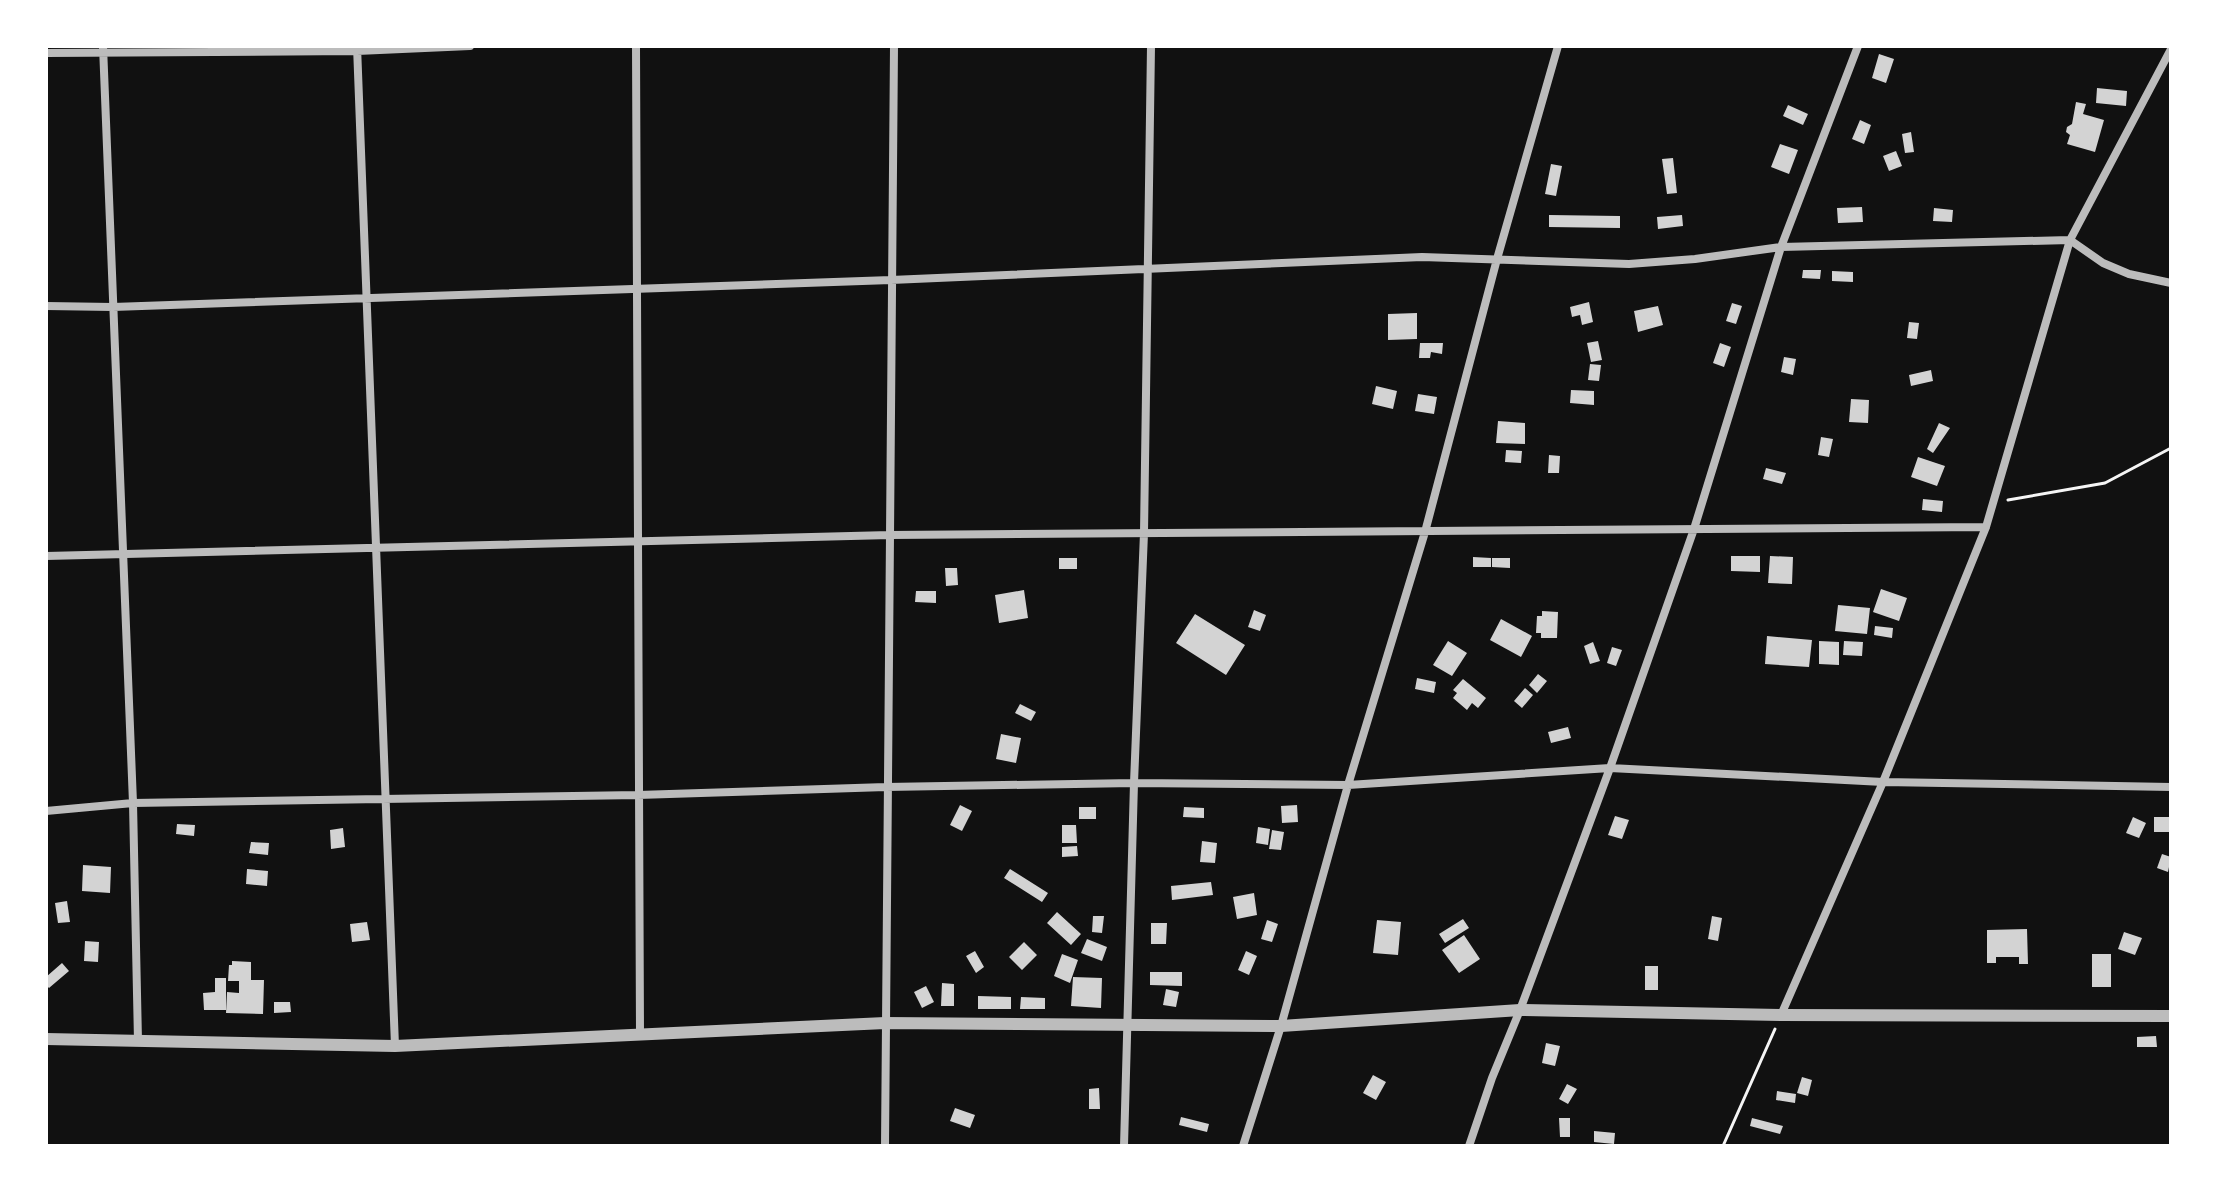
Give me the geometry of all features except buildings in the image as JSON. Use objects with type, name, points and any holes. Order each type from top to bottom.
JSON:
[{"type":"street","points":[[46,53],[470,46]]},
{"type":"street","points":[[636,46],[640,1033]]},
{"type":"street","points":[[885,1146],[894,46]]},
{"type":"street","points":[[1124,1146],[1144,533],[1151,46]]},
{"type":"street","points":[[1243,1146],[1425,532],[1497,259],[1558,46]]},
{"type":"street","points":[[1469,1146],[1610,768],[1694,529],[1781,247],[1858,46]]},
{"type":"street","points":[[357,49],[395,1046]]},
{"type":"street","points":[[1781,1015],[1883,782],[1986,527],[2070,240],[2171,49]]},
{"type":"street","points":[[103,50],[133,803],[138,1041]]},
{"type":"street","points":[[46,306],[113,307],[891,280],[1422,257],[1629,264],[1781,247],[2070,240],[2103,263],[2129,274],[2171,283]]},
{"type":"street","points":[[46,556],[890,535],[1986,527]]},
{"type":"street","points":[[46,811],[133,803],[638,795],[886,787],[1134,783],[1348,785],[1610,768],[1883,782],[2171,787]]},
{"type":"street","points":[[46,1039],[395,1046],[885,1023],[1281,1026],[1520,1010],[1781,1015],[2171,1016]]},
{"type":"path","points":[[1993,503],[2105,483],[2171,448]]},
{"type":"path","points":[[1723,1146],[1781,1015]]}]
